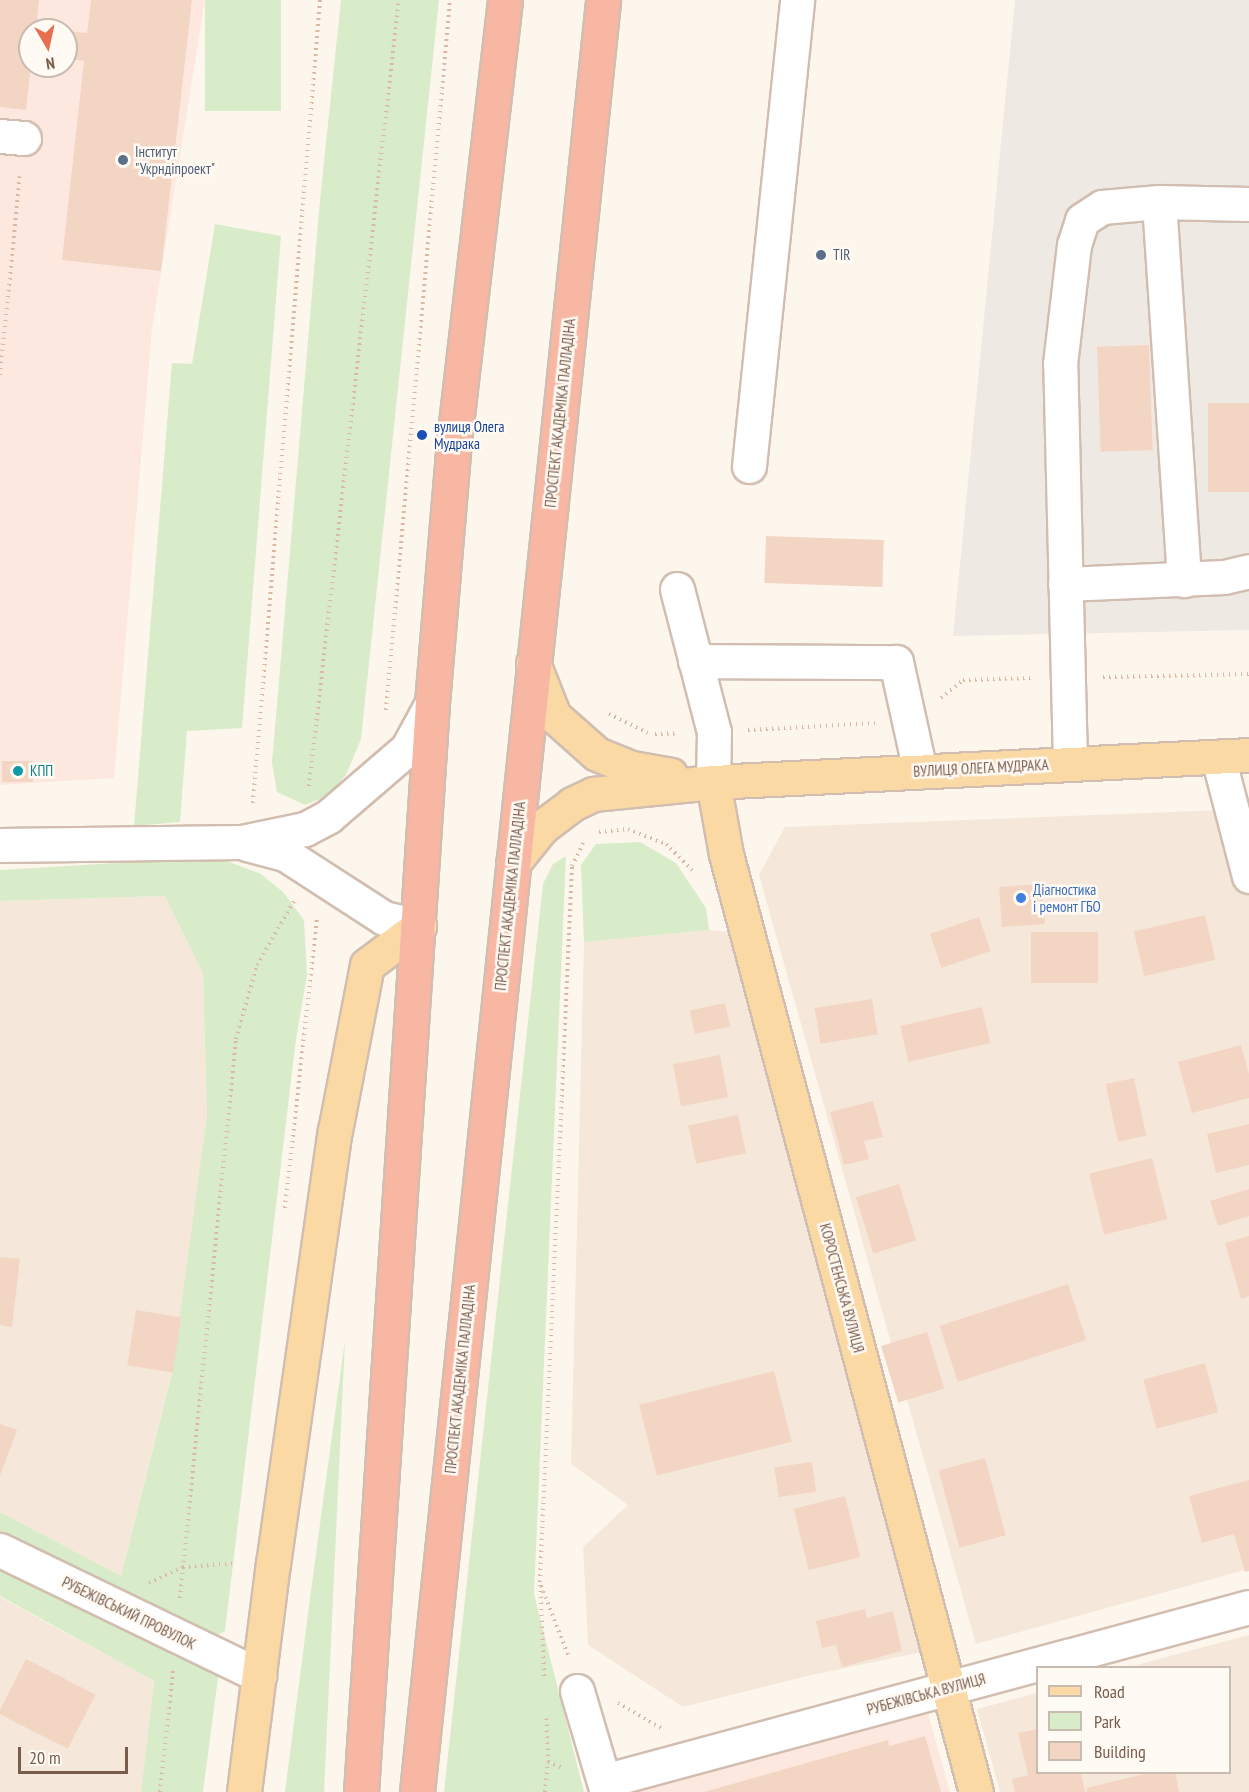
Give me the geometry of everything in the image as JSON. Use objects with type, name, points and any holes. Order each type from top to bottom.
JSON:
[{"type":"highway","points":[[361,1792],[432,704],[454,441],[505,0]]},
{"type":"highway","name":"ПРОСПЕКТ АКАДЕМІКА ПАЛЛАДІНА","points":[[417,1792],[603,0]]},
{"type":"main road","name":"ВУЛИЦЯ ОЛЕГА МУДРАКА","points":[[533,663],[554,716],[597,754],[632,768],[713,782]]},
{"type":"main road","name":"ВУЛИЦЯ ОЛЕГА МУДРАКА","points":[[513,863],[542,827],[572,804],[593,794],[713,782],[1234,756]]},
{"type":"main road","name":"КОРОСТЕНСЬКА ВУЛИЦЯ","points":[[713,782],[726,854],[976,1792]]},
{"type":"main road","points":[[244,1792],[334,1131],[367,964],[419,926]]},
{"type":"street","points":[[749,466],[797,0]]},
{"type":"street","points":[[1159,202],[1184,580]]},
{"type":"street","points":[[1070,764],[1060,364],[1074,245],[1082,220],[1102,207],[1159,202],[1249,204]]},
{"type":"street","points":[[1065,584],[1184,580],[1224,577],[1249,572]]},
{"type":"street","points":[[676,589],[714,732],[713,782]]},
{"type":"street","points":[[695,661],[896,662],[920,771]]},
{"type":"street","points":[[0,844],[242,842],[305,829],[329,816],[406,749],[432,704]]},
{"type":"street","points":[[1234,756],[1249,876]]},
{"type":"street","points":[[242,842],[285,854],[384,918],[419,926]]},
{"type":"street","name":"РУБЕЖІВСЬКИЙ ПРОВУЛОК","points":[[0,1550],[259,1675]]},
{"type":"street","name":"РУБЕЖІВСЬКА ВУЛИЦЯ","points":[[605,1787],[948,1688],[1249,1607]]},
{"type":"street","points":[[577,1691],[605,1787]]},
{"type":"path","points":[[242,842],[254,801],[320,0]]},
{"type":"path","points":[[309,789],[399,0]]},
{"type":"path","points":[[385,715],[450,0]]},
{"type":"path","points":[[0,375],[12,137]]},
{"type":"path","points":[[544,1684],[540,1582],[572,866],[588,833],[628,829],[666,844],[692,869],[697,879]]},
{"type":"path","points":[[180,1600],[236,1039],[257,965],[294,901]]},
{"type":"path","points":[[106,1602],[183,1567],[247,1562]]},
{"type":"path","points":[[160,1792],[174,1663]]},
{"type":"path","points":[[545,1706],[548,1762],[545,1792]]},
{"type":"shaded area","points":[[0,0],[205,0],[152,329],[114,778],[0,785]]},
{"type":"shaded area","points":[[1015,0],[1249,0],[1249,630],[953,636]]},
{"type":"shaded area","points":[[1249,809],[1249,1569],[976,1644],[759,875],[785,827]]},
{"type":"shaded area","points":[[165,896],[203,974],[207,1116],[180,1339],[121,1576],[0,1512],[0,901]]},
{"type":"shaded area","points":[[709,930],[731,932],[927,1651],[807,1676],[683,1707],[588,1645],[583,1547],[628,1505],[571,1464],[584,942]]},
{"type":"shaded area","points":[[0,1597],[154,1681],[141,1792],[0,1792]]},
{"type":"shaded area","points":[[1249,1635],[1249,1792],[1000,1792],[977,1709],[1036,1693],[1036,1774],[1231,1774],[1231,1666],[1133,1666]]},
{"type":"shaded area","points":[[927,1710],[950,1792],[616,1792]]},
{"type":"green space","points":[[205,0],[281,0],[281,111],[205,111]]},
{"type":"green space","points":[[341,0],[439,0],[361,739],[346,775],[327,796],[305,805],[277,792],[272,763],[320,200]]},
{"type":"green space","points":[[215,224],[281,236],[242,728],[187,731],[180,822],[134,826],[172,363],[192,364]]},
{"type":"green space","points":[[640,842],[676,863],[706,908],[709,930],[584,942],[581,865],[596,844]]},
{"type":"green space","points":[[566,856],[534,1594],[584,1792],[444,1792],[543,884],[553,864]]},
{"type":"green space","points":[[216,857],[261,874],[283,892],[304,920],[307,975],[296,1039],[225,1631],[211,1639],[0,1535],[0,1512],[121,1576],[172,1373],[207,1116],[203,974],[165,896],[0,901],[0,870]]},
{"type":"green space","points":[[345,1340],[324,1792],[285,1792],[312,1583]]},
{"type":"green space","points":[[0,1561],[219,1670],[203,1792],[141,1792],[154,1681],[0,1596]]},
{"type":"building","points":[[0,0],[39,0],[37,18],[18,18],[18,78],[30,78],[26,110],[0,107]]},
{"type":"building","name":"Інститут \"Укрндіпроект\"","points":[[91,0],[192,0],[161,271],[62,260],[84,61],[78,60],[78,32],[87,33]]},
{"type":"building","points":[[1149,345],[1153,450],[1101,452],[1097,347]]},
{"type":"building","points":[[1208,403],[1249,403],[1249,492],[1208,492]]},
{"type":"building","points":[[766,536],[884,540],[882,587],[764,583]]},
{"type":"building","name":"КПП","points":[[2,761],[33,761],[33,782],[2,782]]},
{"type":"building","points":[[1042,884],[1045,924],[1002,927],[999,887]]},
{"type":"building","points":[[1205,915],[1215,960],[1144,976],[1134,931]]},
{"type":"building","points":[[979,917],[991,951],[942,968],[930,934]]},
{"type":"building","points":[[1031,932],[1098,932],[1098,983],[1031,983]]},
{"type":"building","points":[[872,999],[878,1035],[820,1044],[815,1008]]},
{"type":"building","points":[[725,1003],[730,1026],[695,1034],[690,1010]]},
{"type":"building","points":[[982,1007],[990,1043],[908,1062],[900,1026]]},
{"type":"building","points":[[1241,1045],[1249,1074],[1249,1098],[1192,1113],[1178,1062]]},
{"type":"building","points":[[720,1055],[728,1097],[681,1106],[673,1064]]},
{"type":"building","points":[[1134,1078],[1146,1136],[1118,1142],[1106,1084]]},
{"type":"building","points":[[873,1101],[883,1137],[864,1141],[869,1159],[844,1165],[830,1112]]},
{"type":"building","points":[[738,1115],[746,1153],[696,1164],[688,1126]]},
{"type":"building","points":[[1249,1124],[1249,1165],[1216,1173],[1207,1134]]},
{"type":"building","points":[[1152,1158],[1167,1219],[1104,1235],[1089,1174]]},
{"type":"building","points":[[899,1184],[916,1240],[873,1254],[856,1197]]},
{"type":"building","points":[[1249,1189],[1249,1216],[1218,1226],[1210,1201]]},
{"type":"building","points":[[1249,1236],[1249,1296],[1241,1299],[1225,1243]]},
{"type":"building","points":[[0,1257],[20,1259],[12,1327],[0,1325]]},
{"type":"building","points":[[1068,1284],[1086,1340],[958,1382],[940,1326]]},
{"type":"building","points":[[136,1310],[181,1317],[173,1373],[127,1365]]},
{"type":"building","points":[[927,1332],[944,1388],[898,1402],[881,1346]]},
{"type":"building","points":[[1205,1363],[1218,1412],[1156,1429],[1143,1380]]},
{"type":"building","points":[[774,1371],[792,1442],[657,1475],[639,1405]]},
{"type":"building","points":[[0,1424],[17,1430],[0,1476]]},
{"type":"building","points":[[985,1458],[1006,1535],[959,1548],[939,1470]]},
{"type":"building","points":[[812,1462],[816,1492],[779,1497],[774,1467]]},
{"type":"building","points":[[1249,1480],[1249,1571],[1245,1572],[1234,1534],[1202,1543],[1189,1496]]},
{"type":"building","points":[[845,1496],[860,1557],[809,1570],[794,1509]]},
{"type":"building","points":[[865,1609],[867,1618],[893,1611],[902,1651],[842,1667],[836,1645],[822,1648],[816,1621]]},
{"type":"building","points":[[26,1659],[95,1694],[68,1749],[0,1714]]},
{"type":"building","points":[[1036,1729],[1036,1774],[1081,1774],[1085,1792],[1015,1792],[1012,1779],[1028,1775],[1018,1733]]},
{"type":"building","points":[[925,1736],[941,1792],[704,1792],[888,1740],[889,1746]]},
{"type":"building","points":[[1145,1774],[1175,1774],[1179,1792],[1087,1792],[1086,1788]]},
{"type":"place","name":"Інститут \"Укрндіпроект\"","points":[[123,160]]},
{"type":"place","name":"TIR","points":[[821,255]]},
{"type":"place","name":"вулиця Олега Мудрака","points":[[422,435]]},
{"type":"place","name":"КПП","points":[[18,771]]},
{"type":"place","name":"Діагностика і ремонт ГБО","points":[[1021,898]]}]
